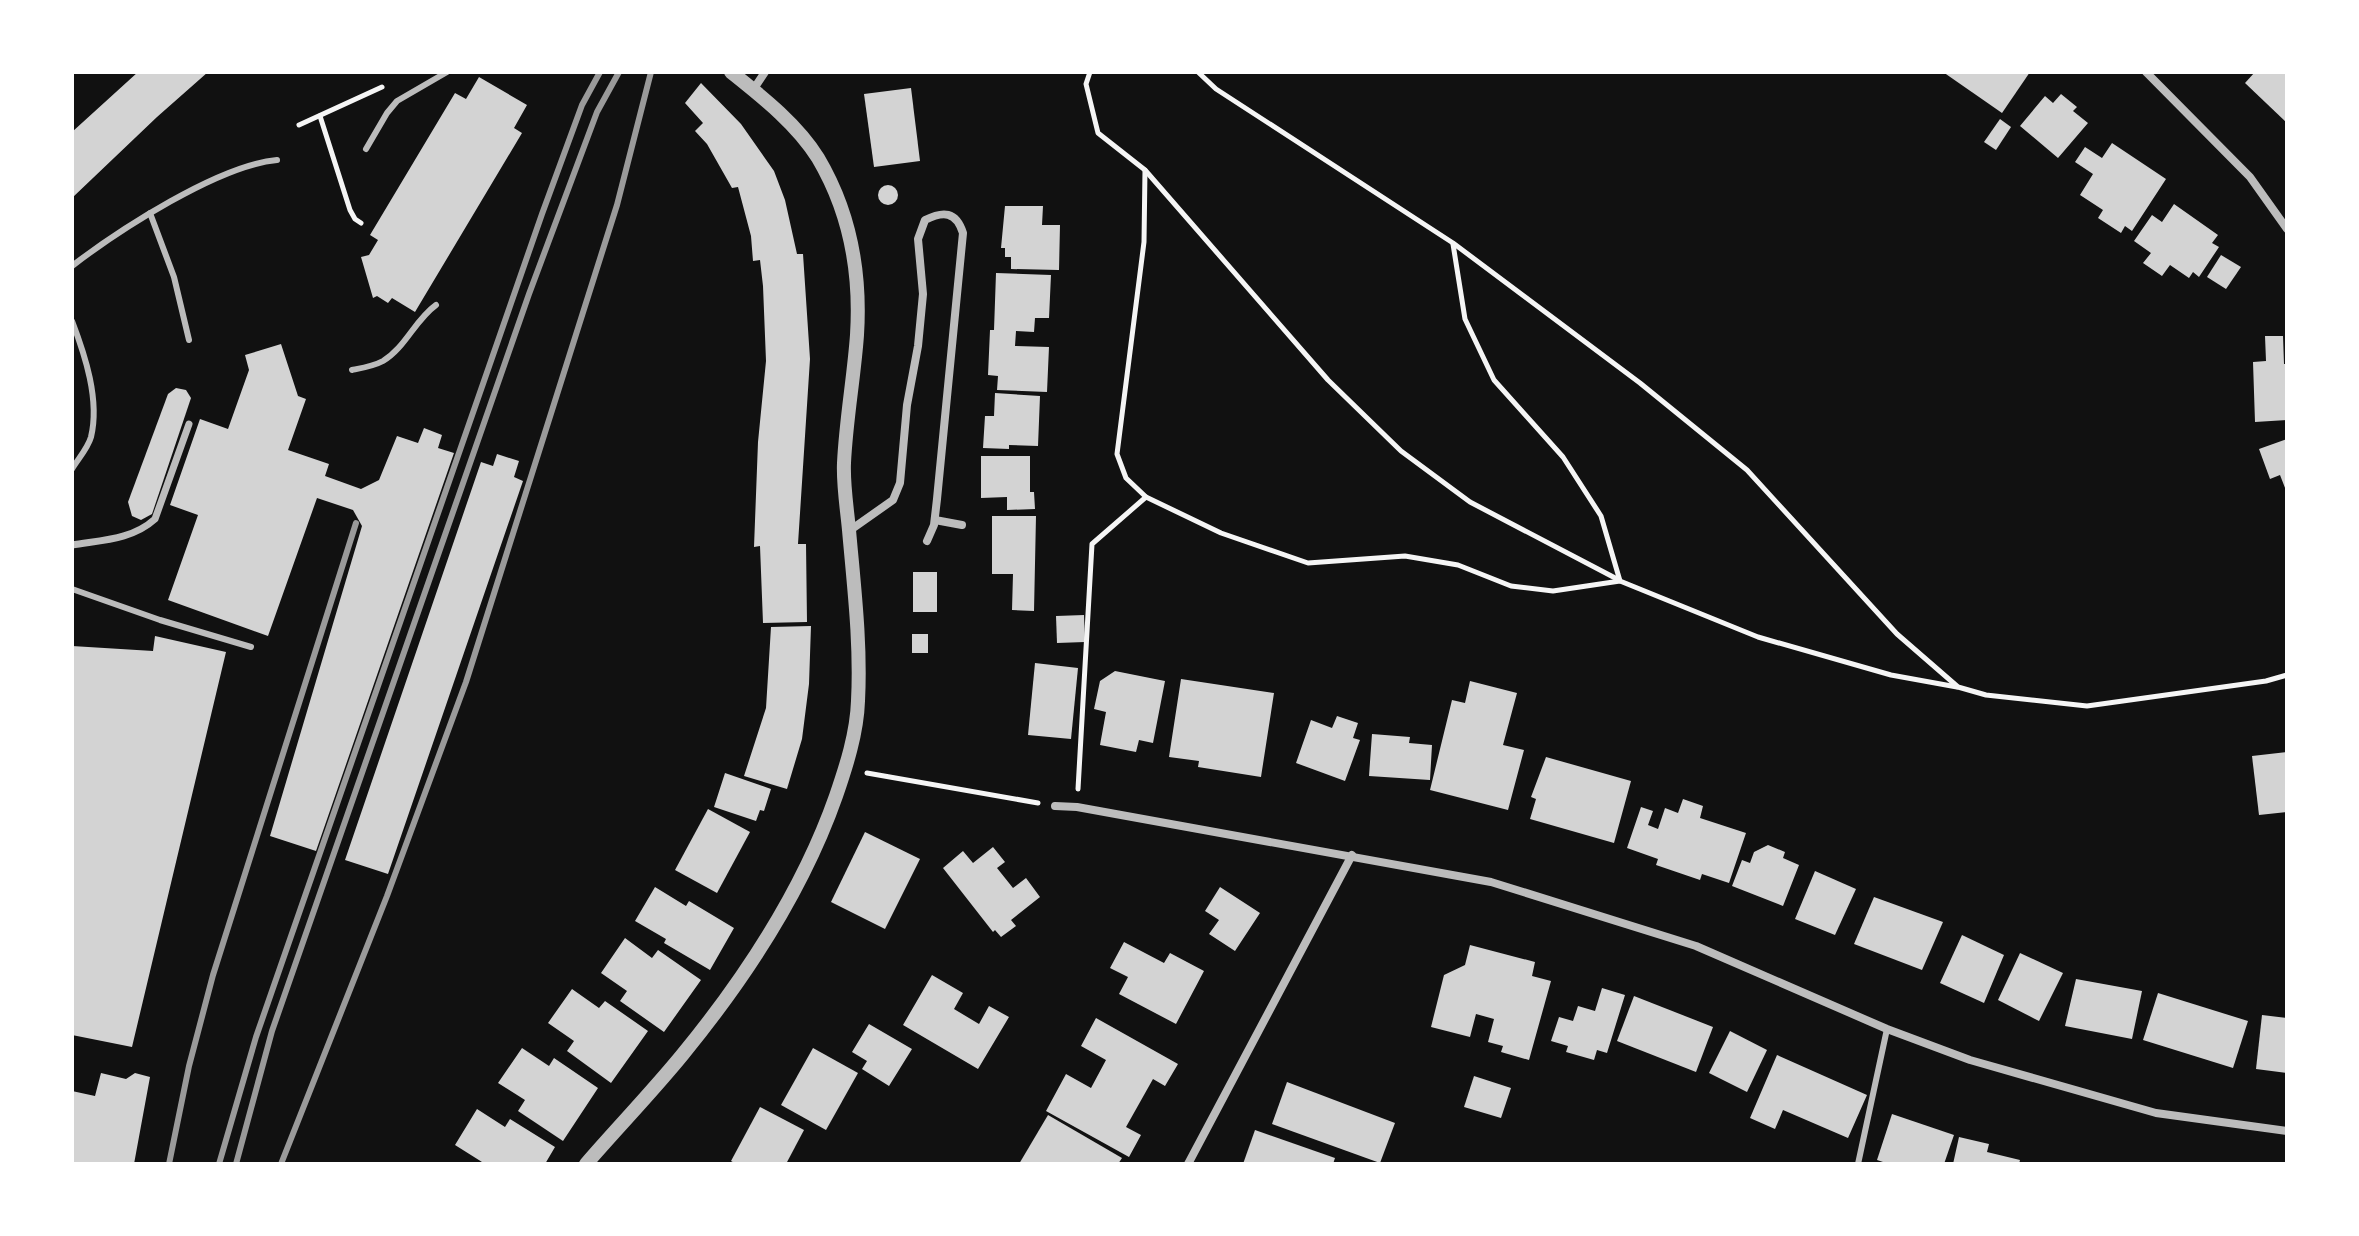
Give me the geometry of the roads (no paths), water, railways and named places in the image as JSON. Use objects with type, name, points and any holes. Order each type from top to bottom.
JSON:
[{"type":"street","points":[[586,1164],[684,1053],[741,975],[791,897],[821,838],[846,768],[858,705],[859,629],[844,467],[857,335],[858,279],[850,232],[817,156],[788,123],[731,72]]},
{"type":"street","points":[[753,90],[765,72]]},
{"type":"street","points":[[2146,72],[2250,177],[2287,229]]},
{"type":"street","points":[[2156,80],[2164,72]]},
{"type":"street","points":[[849,531],[893,500],[900,483],[907,405],[918,346],[923,294],[918,239],[925,220],[939,213],[950,215],[960,223],[963,233],[935,520],[927,541]]},
{"type":"street","points":[[72,545],[119,538],[144,529],[155,519],[189,424]]},
{"type":"street","points":[[935,520],[962,525]]},
{"type":"street","points":[[1055,806],[1077,807],[1491,882],[1696,946],[1887,1029],[1970,1060],[2156,1113],[2287,1131]]},
{"type":"street","points":[[1188,1164],[1352,855]]},
{"type":"lane","points":[[366,149],[397,101],[447,72]]},
{"type":"lane","points":[[72,266],[150,213],[211,181],[262,162],[277,160]]},
{"type":"lane","points":[[150,213],[174,277],[189,340]]},
{"type":"lane","points":[[352,370],[389,357],[427,311],[436,305]]},
{"type":"lane","points":[[72,321],[85,354],[93,409],[91,439],[72,469]]},
{"type":"lane","points":[[72,589],[251,647]]},
{"type":"lane","points":[[1858,1164],[1887,1029]]},
{"type":"railway","points":[[219,1164],[256,1037],[542,214],[582,105],[600,72]]},
{"type":"railway","points":[[236,1164],[272,1031],[529,294],[597,112],[619,72]]},
{"type":"railway","points":[[281,1164],[387,896],[466,682],[617,205],[651,72]]},
{"type":"railway","points":[[169,1164],[189,1066],[213,975],[356,523]]}]
